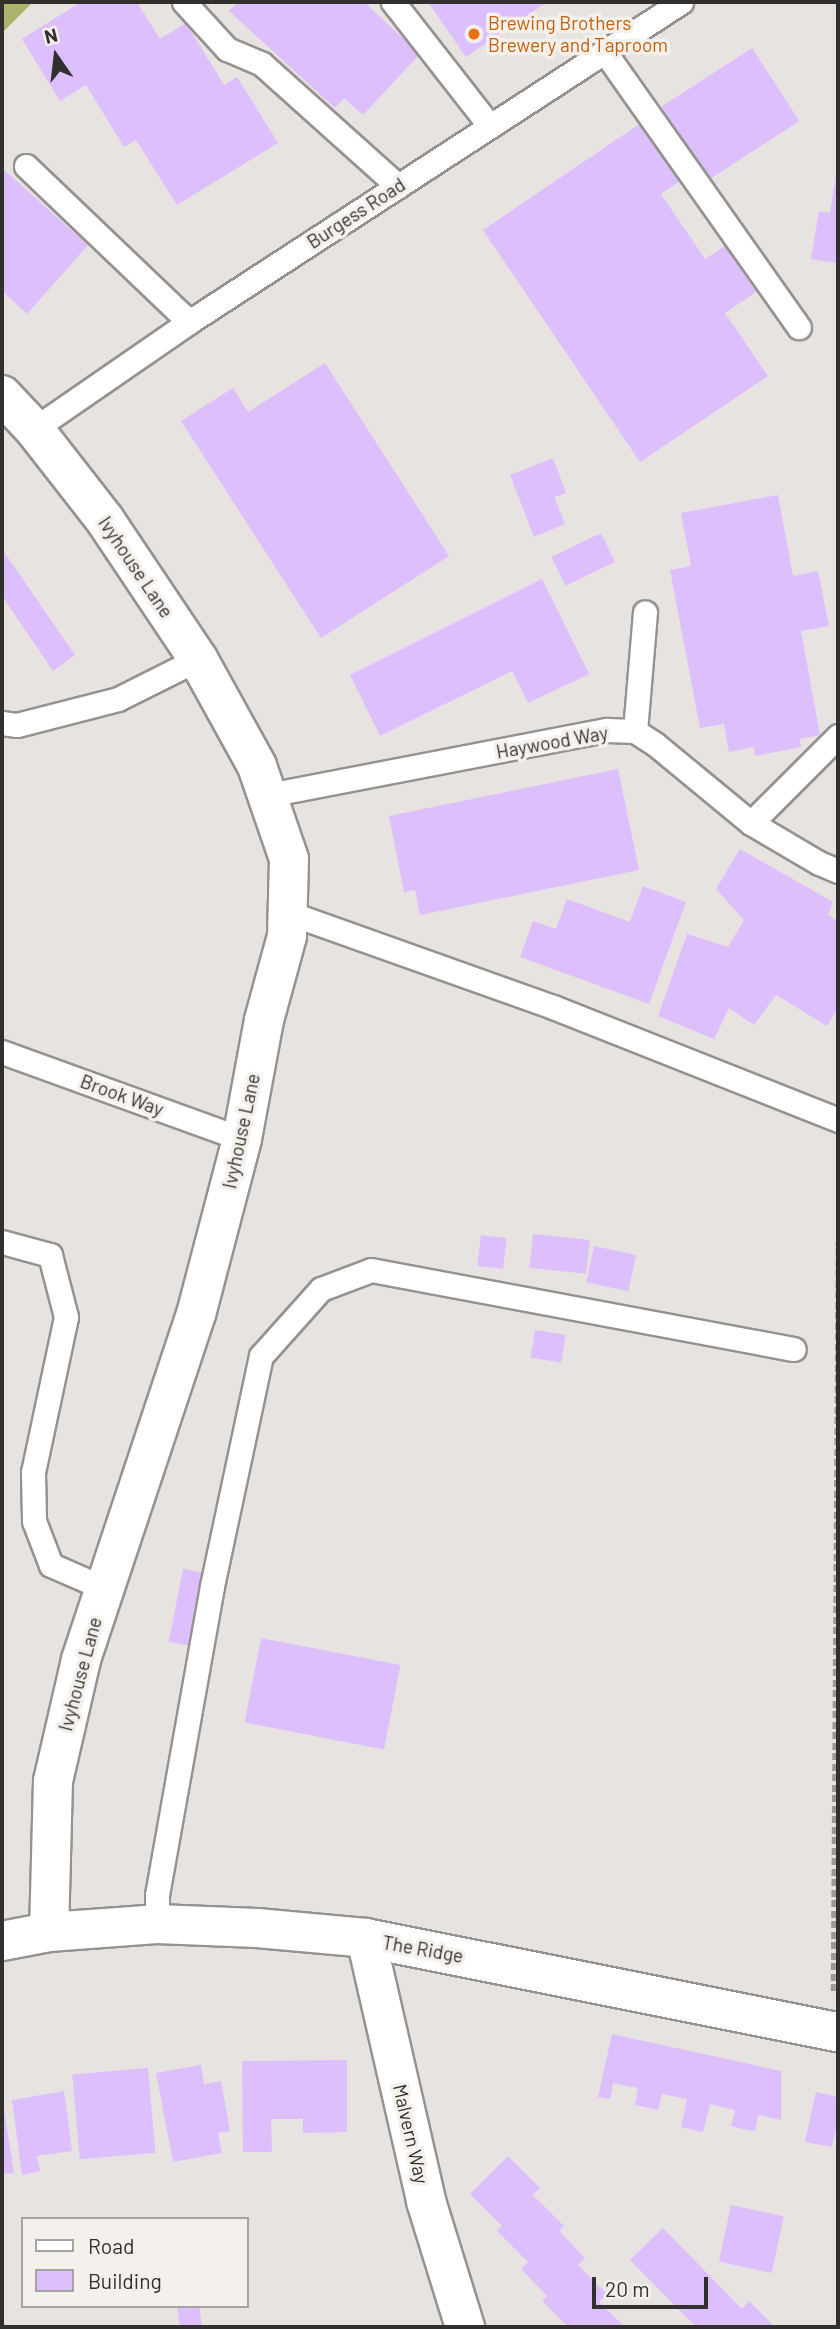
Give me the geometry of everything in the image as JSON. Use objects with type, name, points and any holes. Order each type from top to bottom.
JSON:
[{"type":"street","name":"Ivyhouse Lane","points":[[2,395],[34,429],[105,520],[198,659],[243,737],[268,795],[289,859],[287,936],[264,1020],[242,1139],[196,1314],[81,1660],[53,1781],[49,1932]]},
{"type":"street","name":"The Ridge","points":[[2,1941],[49,1932],[157,1924],[257,1928],[366,1938],[493,1961],[834,2031]]},
{"type":"street","name":"Malvern Way","points":[[366,1938],[426,2201],[465,2327]]},
{"type":"lane","points":[[184,2],[227,49],[262,64],[398,186]]},
{"type":"lane","points":[[393,2],[489,125]]},
{"type":"lane","name":"Burgess Road","points":[[34,429],[189,322],[681,2]]},
{"type":"lane","points":[[604,51],[799,327]]},
{"type":"lane","points":[[26,166],[189,322]]},
{"type":"lane","points":[[635,731],[645,612]]},
{"type":"lane","points":[[2,723],[17,725],[118,699],[198,659]]},
{"type":"lane","name":"Haywood Way","points":[[268,795],[607,730],[635,731],[751,823],[819,863],[838,871]]},
{"type":"lane","points":[[751,823],[838,736]]},
{"type":"lane","points":[[289,913],[552,1007],[838,1120]]},
{"type":"lane","name":"Brook Way","points":[[2,1052],[242,1139]]},
{"type":"lane","points":[[2,1242],[50,1255],[66,1317],[33,1472],[34,1521],[51,1565],[104,1588]]},
{"type":"lane","points":[[157,1924],[157,1895],[212,1586],[261,1356],[321,1289],[371,1270],[794,1349]]},
{"type":"path","points":[[834,2031],[838,1241]]},
{"type":"green space","points":[[2,2],[33,2],[2,33]]},
{"type":"building","points":[[81,2],[137,2],[160,39],[186,23],[224,85],[237,77],[278,143],[177,205],[136,140],[124,147],[86,85],[60,101],[22,39]]},
{"type":"building","points":[[238,2],[364,2],[420,54],[363,115],[344,98],[335,108],[229,11]]},
{"type":"building","name":"Brewing Brothers Brewery and Taproom","points":[[428,2],[547,2],[466,57]]},
{"type":"building","points":[[752,48],[799,121],[709,180],[661,107]]},
{"type":"building","points":[[641,123],[680,181],[661,194],[705,259],[725,246],[756,292],[725,313],[768,376],[640,462],[483,230]]},
{"type":"building","points":[[2,168],[88,245],[27,314],[2,291]]},
{"type":"building","points":[[837,168],[838,263],[811,259],[819,211],[830,213]]},
{"type":"building","points":[[325,363],[449,556],[321,638],[181,421],[233,388],[248,412]]},
{"type":"building","points":[[553,458],[566,493],[554,497],[565,524],[534,537],[510,475]]},
{"type":"building","points":[[778,495],[793,576],[818,571],[829,626],[801,631],[820,735],[800,739],[801,747],[755,756],[754,747],[729,752],[724,724],[700,728],[670,570],[691,566],[681,513]]},
{"type":"building","points":[[601,533],[615,562],[566,586],[552,557]]},
{"type":"building","points":[[2,549],[75,655],[53,671],[2,596]]},
{"type":"building","points":[[542,579],[589,674],[528,703],[512,671],[380,736],[350,675]]},
{"type":"building","points":[[618,769],[639,870],[420,915],[415,890],[404,892],[389,816]]},
{"type":"building","points":[[740,849],[833,902],[828,915],[838,921],[838,1008],[827,1026],[776,995],[754,1025],[729,1008],[714,1039],[658,1016],[687,934],[728,947],[744,920],[716,889]]},
{"type":"building","points":[[643,886],[686,902],[649,1004],[520,957],[533,921],[556,929],[567,899],[630,922]]},
{"type":"building","points":[[533,1234],[590,1240],[586,1274],[529,1268]]},
{"type":"building","points":[[481,1235],[507,1238],[503,1269],[477,1266]]},
{"type":"building","points":[[594,1246],[636,1255],[628,1291],[586,1282]]},
{"type":"building","points":[[535,1330],[566,1335],[561,1363],[531,1358]]},
{"type":"building","points":[[183,1569],[203,1573],[189,1645],[169,1642]]},
{"type":"building","points":[[261,1638],[400,1665],[384,1750],[245,1722]]},
{"type":"building","points":[[612,2034],[781,2071],[781,2120],[758,2115],[755,2131],[743,2129],[731,2126],[735,2110],[710,2104],[703,2132],[681,2127],[687,2099],[662,2094],[658,2110],[635,2105],[638,2088],[613,2083],[610,2099],[598,2097]]},
{"type":"building","points":[[347,2060],[347,2132],[303,2133],[303,2119],[271,2119],[272,2152],[243,2152],[242,2061]]},
{"type":"building","points":[[201,2065],[204,2084],[221,2081],[230,2131],[218,2133],[222,2153],[173,2162],[156,2073]]},
{"type":"building","points":[[148,2068],[155,2153],[80,2159],[72,2075]]},
{"type":"building","points":[[64,2091],[72,2151],[37,2156],[40,2171],[22,2175],[12,2100]]},
{"type":"building","points":[[816,2092],[838,2097],[838,2119],[832,2147],[805,2142]]},
{"type":"building","points":[[2,2097],[14,2173],[2,2174]]},
{"type":"building","points":[[508,2156],[540,2188],[533,2195],[564,2226],[559,2231],[585,2258],[578,2265],[607,2294],[599,2302],[625,2327],[568,2327],[542,2301],[547,2296],[521,2269],[528,2262],[497,2231],[502,2226],[470,2194]]},
{"type":"building","points":[[731,2205],[784,2216],[772,2273],[719,2262]]},
{"type":"building","points":[[663,2228],[742,2309],[749,2301],[775,2327],[696,2327],[630,2260]]},
{"type":"building","points":[[177,2308],[199,2308],[202,2327],[180,2327]]},
{"type":"place","name":"Brewing Brothers Brewery and Taproom","points":[[474,34]]}]
